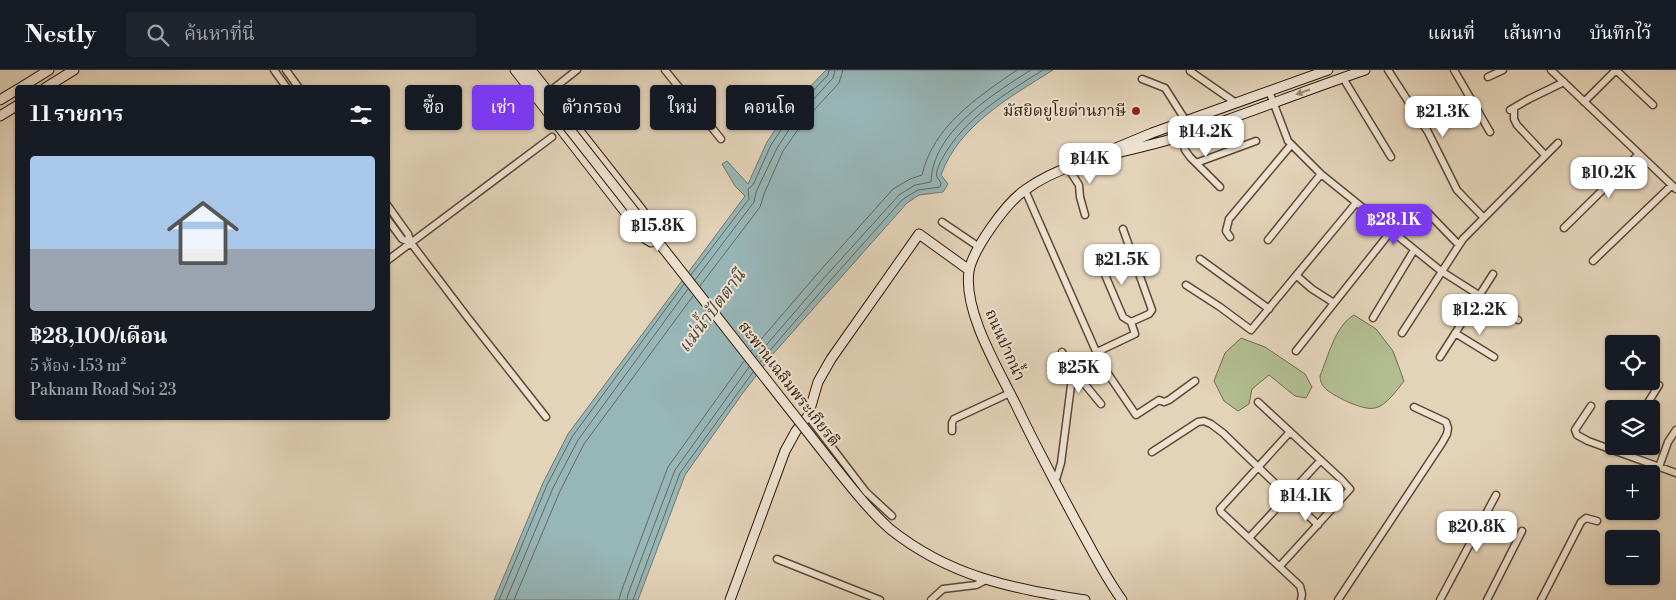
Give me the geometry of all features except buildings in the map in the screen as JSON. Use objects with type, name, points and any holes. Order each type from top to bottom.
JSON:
[{"type":"street","points":[[24,85],[49,70]]},
{"type":"street","points":[[50,85],[74,70]]},
{"type":"street","points":[[274,70],[285,85]]},
{"type":"street","points":[[286,70],[297,85]]},
{"type":"street","points":[[515,70],[544,107]]},
{"type":"street","name":"สะพานเฉลิมพระเกียรติ","points":[[522,70],[863,502],[890,528],[937,560],[961,572],[986,580],[1052,595],[1085,600]]},
{"type":"street","points":[[531,70],[544,86]]},
{"type":"street","points":[[558,85],[576,70]]},
{"type":"street","points":[[665,70],[721,139]]},
{"type":"street","name":"ถนนปากน้ำ","points":[[1122,600],[1055,483],[1010,393],[974,314],[969,292],[969,270],[979,247],[1014,198],[1045,178],[1152,133],[1328,70]]},
{"type":"street","points":[[1388,70],[1428,132],[1457,190],[1483,217]]},
{"type":"street","points":[[1454,70],[1490,132]]},
{"type":"street","points":[[1488,77],[1503,70]]},
{"type":"street","points":[[1584,102],[1616,70],[1653,105]]},
{"type":"street","points":[[1190,71],[1236,103]]},
{"type":"street","name":"ถนนปากน้ำ","points":[[1085,162],[1181,136],[1361,71]]},
{"type":"street","points":[[1554,71],[1674,187],[1593,261]]},
{"type":"street","points":[[1343,78],[1392,157]]},
{"type":"street","points":[[1142,79],[1165,88],[1186,121]]},
{"type":"street","points":[[1545,155],[1518,125],[1514,119],[1512,109],[1564,82]]},
{"type":"street","points":[[0,100],[15,91]]},
{"type":"street","points":[[1268,91],[1285,137],[1322,174],[1441,271],[1518,320]]},
{"type":"street","points":[[0,116],[15,107]]},
{"type":"street","points":[[562,130],[646,239],[651,242],[654,241],[658,237],[654,226],[579,130]]},
{"type":"street","points":[[1181,136],[1186,150],[1220,187]]},
{"type":"street","points":[[390,258],[552,137]]},
{"type":"street","points":[[1196,163],[1256,141]]},
{"type":"street","points":[[1402,333],[1458,244],[1558,143]]},
{"type":"street","points":[[1230,237],[1226,231],[1229,219],[1291,145]]},
{"type":"street","points":[[1564,228],[1639,154]]},
{"type":"street","points":[[1068,168],[1079,184],[1080,197],[1085,214]]},
{"type":"street","points":[[1268,240],[1322,174]]},
{"type":"street","points":[[1024,190],[1102,365],[1136,415],[1159,400],[1164,402],[1169,400],[1195,381]]},
{"type":"street","points":[[1186,285],[1220,307],[1249,330],[1253,329],[1356,203]]},
{"type":"street","points":[[390,209],[408,234],[411,242],[546,417]]},
{"type":"street","points":[[1428,213],[1458,244]]},
{"type":"street","points":[[942,222],[979,247]]},
{"type":"street","points":[[390,223],[402,239],[411,242]]},
{"type":"street","points":[[1123,230],[1152,310],[1131,322]]},
{"type":"street","points":[[1296,351],[1392,230]]},
{"type":"street","points":[[730,600],[786,451],[796,432],[808,416],[818,382],[831,359],[919,234],[969,270]]},
{"type":"street","points":[[1373,318],[1414,250]]},
{"type":"street","points":[[1200,260],[1269,309]]},
{"type":"street","points":[[1097,352],[1135,334],[1131,322],[1123,317],[1100,262]]},
{"type":"street","points":[[1440,357],[1493,274]]},
{"type":"street","points":[[1297,276],[1312,289],[1334,303]]},
{"type":"street","points":[[1455,334],[1494,357]]},
{"type":"street","points":[[1062,352],[1073,370],[1101,404]]},
{"type":"street","points":[[1055,483],[1061,463],[1073,370]]},
{"type":"street","points":[[952,431],[954,419],[1010,393]]},
{"type":"street","points":[[1258,402],[1350,489],[1280,566]]},
{"type":"street","points":[[1591,406],[1575,430],[1576,434],[1588,441],[1605,445]]},
{"type":"street","points":[[1338,600],[1428,466],[1447,434],[1446,422],[1414,407]]},
{"type":"street","points":[[808,416],[866,492],[892,516]]},
{"type":"street","points":[[1152,452],[1198,422],[1204,421],[1223,433],[1318,525]]},
{"type":"street","points":[[1659,465],[1668,442],[1676,430]]},
{"type":"street","points":[[1289,433],[1220,509],[1300,586],[1301,600]]},
{"type":"street","points":[[1633,455],[1654,465]]},
{"type":"street","points":[[1249,538],[1320,461]]},
{"type":"street","points":[[1660,468],[1676,473]]},
{"type":"street","points":[[1440,600],[1496,495]]},
{"type":"street","points":[[1541,600],[1581,522],[1586,518],[1597,521]]},
{"type":"street","points":[[1487,600],[1522,531]]},
{"type":"street","points":[[777,559],[880,600]]},
{"type":"street","points":[[931,600],[943,589],[976,585],[986,580]]},
{"type":"green space","points":[[1354,315],[1376,329],[1393,351],[1404,381],[1387,401],[1375,408],[1364,407],[1343,400],[1327,390],[1320,380],[1329,351],[1337,334],[1347,320]]},
{"type":"green space","points":[[1241,338],[1265,347],[1305,374],[1312,387],[1306,398],[1295,396],[1269,375],[1252,389],[1249,404],[1238,411],[1224,401],[1214,381],[1225,353]]},
{"type":"water","name":"แม่น้ำปัตตานี","points":[[826,70],[1053,70],[1003,102],[973,127],[949,157],[941,175],[948,184],[943,192],[919,195],[907,203],[773,354],[742,394],[685,475],[638,600],[494,600],[543,483],[568,434],[745,196],[735,186],[722,164],[727,161],[748,184],[767,142],[775,130],[814,130],[814,85],[812,85]]},
{"type":"place","name":"มัสยิดยูโยด่านภาษี","points":[[1136,111]]}]
